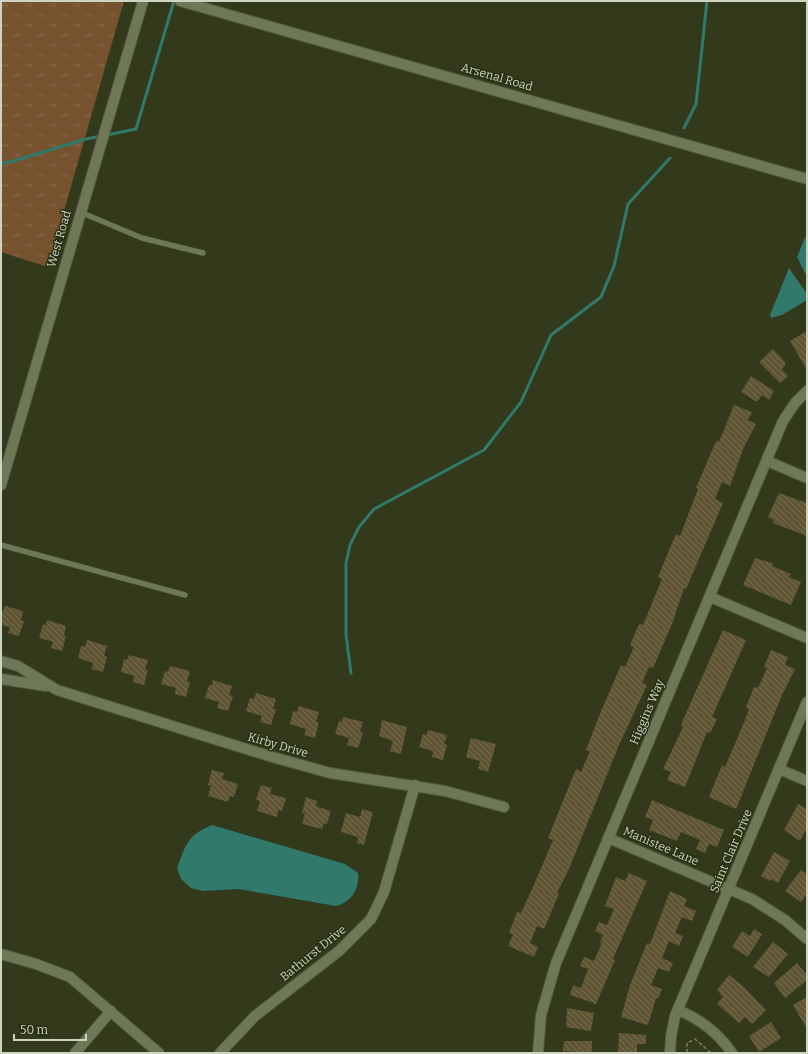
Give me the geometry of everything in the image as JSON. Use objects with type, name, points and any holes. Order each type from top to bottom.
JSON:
[{"type":"street","name":"West Road","points":[[1,485],[143,1]]},
{"type":"street","name":"Arsenal Road","points":[[180,1],[807,180]]},
{"type":"street","name":"Higgins Way","points":[[538,1053],[541,1015],[550,978],[766,461],[784,421],[795,403],[807,391]]},
{"type":"street","points":[[766,461],[807,478]]},
{"type":"street","points":[[710,597],[807,638]]},
{"type":"street","name":"Kirby Drive","points":[[1,660],[18,666],[50,687]]},
{"type":"street","name":"Kirby Drive","points":[[1,679],[50,687],[95,703],[330,774],[446,790],[504,807]]},
{"type":"street","name":"Saint Clair Drive","points":[[670,1053],[672,1026],[678,1010],[807,702]]},
{"type":"street","points":[[779,769],[807,781]]},
{"type":"street","name":"Bathurst Drive","points":[[220,1053],[255,1016],[339,951],[371,918],[384,892],[415,786]]},
{"type":"street","name":"Manistee Lane","points":[[608,838],[729,889],[770,910],[807,939]]},
{"type":"street","points":[[1,954],[36,964],[70,977],[159,1053]]},
{"type":"street","points":[[678,1010],[699,1020],[713,1031],[732,1053]]},
{"type":"street","points":[[75,1053],[111,1011]]},
{"type":"lane","points":[[80,212],[142,238],[202,253]]},
{"type":"lane","points":[[1,545],[185,595]]},
{"type":"path","points":[[687,1053],[687,1043],[695,1039],[711,1053]]},
{"type":"green space","points":[[1,1],[124,1],[48,267],[1,252]]},
{"type":"water","points":[[807,233],[807,277],[797,257]]},
{"type":"water","points":[[789,268],[807,294],[807,300],[782,315],[771,318],[770,315]]},
{"type":"water","points":[[212,825],[345,864],[358,873],[358,884],[356,889],[350,898],[336,906],[239,889],[203,891],[191,888],[181,879],[177,868],[185,847],[192,837]]},
{"type":"building","points":[[807,331],[807,370],[790,341]]},
{"type":"building","points":[[773,349],[786,363],[782,370],[788,376],[780,383],[759,362]]},
{"type":"building","points":[[751,376],[774,391],[769,400],[762,395],[757,402],[741,392]]},
{"type":"building","points":[[734,405],[752,412],[748,420],[756,424],[743,449],[730,486],[722,482],[715,499],[723,503],[686,589],[684,588],[672,624],[653,668],[649,667],[642,683],[647,685],[619,745],[569,869],[557,893],[559,894],[544,929],[537,926],[530,943],[538,947],[534,957],[508,946],[513,934],[509,933],[517,912],[521,913],[533,887],[553,840],[548,838],[576,769],[581,772],[590,751],[586,750],[599,716],[621,665],[625,667],[634,647],[630,645],[639,624],[643,625],[662,579],[658,577],[665,560],[676,534],[680,536],[698,489],[696,488],[716,441],[719,442]]},
{"type":"building","points":[[779,493],[807,503],[807,536],[773,523],[774,520],[768,517]]},
{"type":"building","points":[[755,558],[773,563],[772,566],[791,574],[789,577],[801,582],[791,605],[743,585]]},
{"type":"building","points":[[5,606],[23,611],[21,621],[24,621],[19,636],[8,633],[10,627],[1,625],[1,610],[3,611]]},
{"type":"building","points":[[47,620],[66,626],[64,635],[66,636],[62,651],[51,648],[53,642],[39,638],[43,624],[46,625]]},
{"type":"building","points":[[723,630],[746,640],[712,717],[717,719],[710,733],[707,732],[685,787],[667,780],[671,772],[663,769],[683,727],[681,726],[683,720]]},
{"type":"building","points":[[87,640],[107,646],[104,656],[107,657],[103,672],[92,669],[93,663],[78,658],[81,646],[85,647]]},
{"type":"building","points":[[771,650],[788,657],[785,665],[795,669],[782,695],[736,809],[709,797],[722,765],[725,767],[745,720],[749,709],[746,707],[754,687],[758,688],[767,668],[764,667]]},
{"type":"building","points":[[129,655],[148,660],[145,669],[148,670],[144,685],[133,682],[134,676],[121,672],[124,659],[127,660]]},
{"type":"building","points":[[170,666],[190,671],[187,681],[190,682],[186,697],[175,694],[176,688],[161,684],[165,671],[168,672]]},
{"type":"building","points":[[213,680],[232,686],[229,695],[233,696],[228,711],[217,708],[219,702],[205,698],[209,685],[212,685]]},
{"type":"building","points":[[256,693],[276,699],[273,709],[276,709],[271,725],[260,722],[262,716],[246,711],[250,698],[254,699]]},
{"type":"building","points":[[299,706],[319,712],[316,722],[319,722],[315,738],[304,735],[306,729],[290,724],[293,711],[297,712]]},
{"type":"building","points":[[343,717],[363,722],[360,732],[363,733],[358,748],[347,745],[349,738],[335,734],[339,721],[342,722]]},
{"type":"building","points":[[382,720],[407,727],[401,754],[390,751],[393,741],[379,736]]},
{"type":"building","points":[[428,730],[447,735],[444,744],[447,745],[443,760],[432,757],[433,751],[419,747],[423,734],[426,735]]},
{"type":"building","points":[[471,738],[496,744],[488,772],[478,769],[480,761],[466,757]]},
{"type":"building","points":[[212,770],[224,773],[222,779],[238,784],[234,797],[230,796],[228,802],[208,796],[211,786],[208,785]]},
{"type":"building","points":[[261,785],[272,788],[270,794],[286,798],[282,811],[278,810],[277,817],[257,811],[260,801],[256,800]]},
{"type":"building","points":[[306,797],[317,801],[316,806],[331,811],[327,824],[324,823],[322,829],[302,824],[305,813],[302,813]]},
{"type":"building","points":[[652,800],[724,830],[717,847],[709,844],[705,853],[696,849],[700,840],[681,832],[677,841],[649,830],[653,820],[645,817]]},
{"type":"building","points":[[798,804],[807,809],[807,827],[800,841],[784,830]]},
{"type":"building","points":[[362,809],[373,812],[364,845],[357,843],[358,837],[341,832],[346,813],[360,817]]},
{"type":"building","points":[[774,852],[790,861],[778,883],[761,876]]},
{"type":"building","points":[[801,870],[807,874],[807,893],[801,902],[785,891]]},
{"type":"building","points":[[629,873],[647,881],[613,959],[615,960],[596,1004],[570,995],[573,985],[581,988],[588,969],[580,966],[584,957],[594,961],[602,943],[600,943],[603,935],[595,931],[599,922],[607,925],[614,909],[605,906],[616,877],[625,881]]},
{"type":"building","points":[[670,891],[687,899],[684,906],[696,911],[692,921],[682,917],[675,933],[683,936],[679,946],[669,941],[662,958],[673,963],[669,972],[658,968],[651,985],[662,989],[658,999],[656,998],[648,1025],[621,1017],[630,985],[647,943],[650,944]]},
{"type":"building","points":[[754,929],[762,934],[748,957],[732,947],[742,931],[750,936]]},
{"type":"building","points":[[773,942],[788,954],[769,977],[753,967]]},
{"type":"building","points":[[797,963],[807,975],[807,980],[785,998],[774,983]]},
{"type":"building","points":[[729,975],[744,987],[766,1010],[752,1024],[745,1017],[739,1023],[717,1004],[723,997],[717,990]]},
{"type":"building","points":[[807,997],[807,1029],[793,1005]]},
{"type":"building","points":[[567,1008],[594,1013],[591,1031],[566,1027]]},
{"type":"building","points":[[771,1022],[781,1038],[759,1052],[749,1036]]},
{"type":"building","points":[[619,1033],[646,1035],[646,1044],[637,1044],[637,1053],[618,1052]]},
{"type":"building","points":[[564,1041],[592,1041],[592,1053],[563,1051]]},
{"type":"waterway","points":[[107,135],[136,129],[174,1]]},
{"type":"waterway","points":[[684,128],[696,104],[707,1]]},
{"type":"waterway","points":[[1,163],[10,162],[86,139],[101,136]]},
{"type":"waterway","points":[[351,673],[346,635],[346,563],[350,545],[359,527],[374,509],[484,450],[521,402],[551,335],[601,297],[614,266],[628,204],[670,158]]}]
